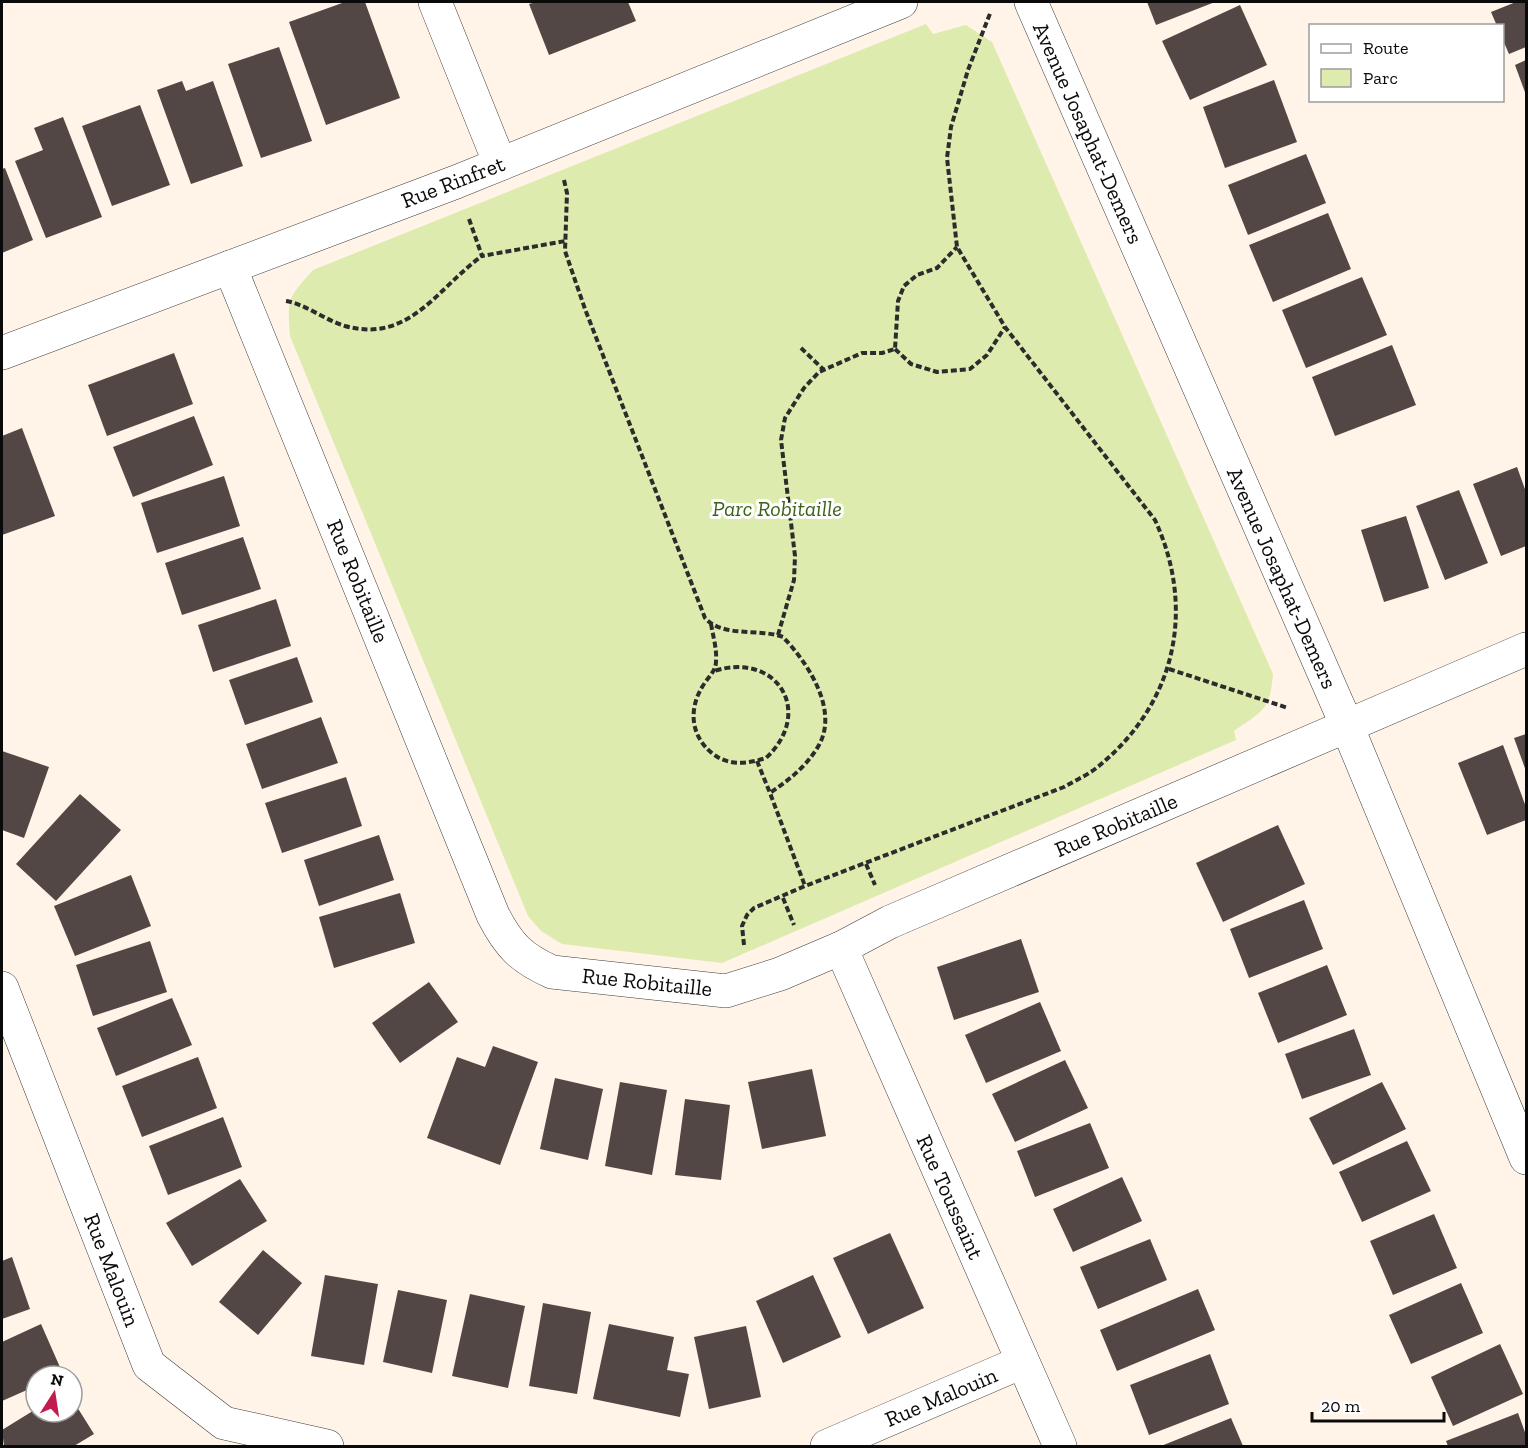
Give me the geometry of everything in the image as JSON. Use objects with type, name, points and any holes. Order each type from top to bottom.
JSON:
[{"type":"street","points":[[435,2],[500,164]]},
{"type":"street","name":"Rue Rinfret","points":[[2,353],[456,182],[901,2]]},
{"type":"street","name":"Avenue Josaphat-Demers","points":[[1031,2],[1347,726],[1527,1158]]},
{"type":"street","name":"Rue Robitaille","points":[[230,267],[493,915],[507,939],[529,961],[552,972],[726,991],[758,981],[841,948],[890,922],[1527,649]]},
{"type":"street","name":"Rue Toussaint","points":[[841,948],[1060,1446]]},
{"type":"street","name":"Rue Malouin","points":[[2,988],[149,1365],[224,1423],[327,1446]]},
{"type":"street","name":"Rue Malouin","points":[[827,1446],[1022,1362]]},
{"type":"path","points":[[758,981],[743,941],[742,926],[747,915],[754,908],[805,886],[1064,787],[1090,771],[1122,744],[1141,719],[1169,669],[1177,618],[1176,592],[1168,547],[1155,520],[1005,327],[957,247],[947,158],[951,127],[968,70],[994,2]]},
{"type":"path","points":[[551,144],[567,193],[565,251],[585,309],[702,610],[711,624],[716,660],[714,671],[702,686],[694,706],[693,723],[698,738],[718,757],[732,763],[766,758],[784,737],[787,701],[782,687],[768,675],[734,665],[714,671]]},
{"type":"path","points":[[456,182],[482,256]]},
{"type":"path","points":[[287,300],[326,320],[348,327],[370,329],[394,325],[434,302],[482,256],[565,241]]},
{"type":"path","points":[[895,349],[898,301],[904,286],[917,274],[937,268],[957,247]]},
{"type":"path","points":[[895,349],[911,364],[937,372],[970,369],[987,355],[1005,327]]},
{"type":"path","points":[[801,348],[824,370]]},
{"type":"path","points":[[778,635],[794,580],[795,556],[781,440],[785,418],[804,388],[824,370],[862,353],[882,353],[895,349]]},
{"type":"path","points":[[711,624],[726,629],[778,635],[789,643],[809,667],[819,687],[824,727],[820,743],[802,768],[770,793]]},
{"type":"path","points":[[1169,669],[1291,708]]},
{"type":"path","points":[[757,761],[805,886]]},
{"type":"green space","name":"Parc Robitaille","points":[[926,24],[933,34],[966,25],[992,42],[1273,674],[1267,703],[1258,714],[1234,731],[1236,740],[722,963],[562,944],[541,931],[528,916],[290,336],[289,306],[291,299],[313,270]]},
{"type":"building","points":[[345,2],[365,2],[400,98],[326,125],[289,22]]},
{"type":"building","points":[[536,2],[628,2],[636,21],[549,55],[529,4]]},
{"type":"building","points":[[1147,2],[1215,2],[1156,25]]},
{"type":"building","points":[[1516,2],[1526,2],[1526,47],[1509,54],[1504,43],[1504,24],[1496,24],[1491,12]]},
{"type":"building","points":[[1240,5],[1267,65],[1190,100],[1162,41]]},
{"type":"building","points":[[279,47],[312,141],[261,158],[228,64]]},
{"type":"building","points":[[1526,60],[1526,95],[1515,65]]},
{"type":"building","points":[[1274,80],[1297,142],[1225,168],[1203,107]]},
{"type":"building","points":[[182,81],[186,91],[213,81],[243,166],[191,184],[157,90]]},
{"type":"building","points":[[140,105],[170,185],[112,206],[82,126]]},
{"type":"building","points":[[63,117],[102,217],[46,238],[15,161],[43,150],[34,128]]},
{"type":"building","points":[[1306,154],[1326,203],[1248,235],[1228,185]]},
{"type":"building","points":[[5,168],[33,240],[2,253],[2,169]]},
{"type":"building","points":[[1328,213],[1351,269],[1273,302],[1249,245]]},
{"type":"building","points":[[1362,277],[1387,335],[1306,368],[1282,310]]},
{"type":"building","points":[[1392,345],[1416,405],[1335,436],[1312,377]]},
{"type":"building","points":[[174,353],[193,404],[107,436],[88,385]]},
{"type":"building","points":[[194,416],[213,465],[133,497],[113,447]]},
{"type":"building","points":[[22,428],[55,516],[2,535],[2,436]]},
{"type":"building","points":[[1517,467],[1526,492],[1526,546],[1501,556],[1473,484]]},
{"type":"building","points":[[224,476],[240,526],[157,553],[141,503]]},
{"type":"building","points":[[1459,490],[1488,563],[1445,580],[1416,506]]},
{"type":"building","points":[[1406,516],[1429,588],[1384,602],[1361,530]]},
{"type":"building","points":[[243,537],[261,589],[182,615],[165,563]]},
{"type":"building","points":[[276,599],[291,646],[213,672],[198,625]]},
{"type":"building","points":[[297,657],[313,702],[245,725],[229,680]]},
{"type":"building","points":[[321,717],[338,763],[262,789],[246,744]]},
{"type":"building","points":[[1526,734],[1526,771],[1514,738]]},
{"type":"building","points":[[1503,745],[1526,807],[1526,820],[1487,835],[1458,763]]},
{"type":"building","points":[[2,751],[49,767],[24,838],[2,830]]},
{"type":"building","points":[[346,777],[362,826],[282,853],[265,803]]},
{"type":"building","points":[[80,794],[121,830],[56,901],[16,864]]},
{"type":"building","points":[[1278,825],[1305,884],[1223,922],[1196,863]]},
{"type":"building","points":[[379,835],[394,880],[319,906],[304,860]]},
{"type":"building","points":[[131,875],[151,926],[75,956],[54,906]]},
{"type":"building","points":[[400,893],[415,943],[334,968],[319,917]]},
{"type":"building","points":[[1304,900],[1323,949],[1249,978],[1230,929]]},
{"type":"building","points":[[1021,939],[1039,992],[954,1020],[937,967]]},
{"type":"building","points":[[150,941],[167,992],[93,1016],[76,965]]},
{"type":"building","points":[[1327,965],[1347,1015],[1278,1043],[1258,993]]},
{"type":"building","points":[[429,982],[458,1022],[400,1063],[372,1023]]},
{"type":"building","points":[[172,998],[192,1045],[116,1076],[97,1028]]},
{"type":"building","points":[[1040,1002],[1061,1051],[986,1083],[965,1035]]},
{"type":"building","points":[[1354,1029],[1371,1075],[1302,1099],[1285,1054]]},
{"type":"building","points":[[493,1046],[538,1062],[500,1165],[427,1138],[457,1057],[485,1067]]},
{"type":"building","points":[[198,1057],[217,1108],[142,1137],[122,1086]]},
{"type":"building","points":[[1065,1060],[1088,1108],[1015,1142],[992,1094]]},
{"type":"building","points":[[812,1069],[826,1136],[762,1149],[748,1082]]},
{"type":"building","points":[[555,1078],[603,1089],[588,1160],[540,1149]]},
{"type":"building","points":[[620,1082],[667,1090],[652,1175],[605,1166]]},
{"type":"building","points":[[1382,1082],[1406,1129],[1333,1165],[1309,1118]]},
{"type":"building","points":[[685,1099],[730,1105],[721,1180],[675,1175]]},
{"type":"building","points":[[223,1117],[242,1167],[168,1195],[149,1146]]},
{"type":"building","points":[[1090,1123],[1109,1168],[1035,1197],[1017,1151]]},
{"type":"building","points":[[1407,1141],[1431,1191],[1362,1222],[1339,1172]]},
{"type":"building","points":[[1122,1177],[1142,1221],[1073,1252],[1053,1209]]},
{"type":"building","points":[[240,1179],[267,1221],[192,1266],[166,1223]]},
{"type":"building","points":[[1434,1214],[1457,1268],[1393,1295],[1370,1241]]},
{"type":"building","points":[[890,1233],[924,1308],[868,1334],[833,1258]]},
{"type":"building","points":[[1150,1239],[1167,1280],[1098,1309],[1080,1267]]},
{"type":"building","points":[[263,1250],[302,1283],[258,1335],[219,1302]]},
{"type":"building","points":[[12,1257],[30,1309],[2,1319],[2,1261]]},
{"type":"building","points":[[325,1275],[378,1284],[364,1365],[311,1356]]},
{"type":"building","points":[[813,1275],[841,1337],[783,1363],[756,1301]]},
{"type":"building","points":[[1461,1283],[1483,1333],[1411,1364],[1389,1315]]},
{"type":"building","points":[[1198,1289],[1215,1330],[1117,1371],[1100,1330]]},
{"type":"building","points":[[398,1290],[447,1300],[432,1373],[383,1362]]},
{"type":"building","points":[[470,1294],[525,1306],[508,1388],[452,1376]]},
{"type":"building","points":[[543,1303],[591,1312],[577,1394],[529,1386]]},
{"type":"building","points":[[41,1324],[59,1364],[24,1364],[24,1391],[2,1401],[2,1342]]},
{"type":"building","points":[[609,1324],[674,1337],[667,1370],[689,1374],[680,1417],[593,1399]]},
{"type":"building","points":[[746,1326],[761,1397],[709,1409],[694,1337]]},
{"type":"building","points":[[1500,1344],[1523,1394],[1453,1426],[1431,1377]]},
{"type":"building","points":[[1210,1354],[1229,1404],[1149,1435],[1130,1385]]},
{"type":"building","points":[[1518,1413],[1526,1435],[1526,1446],[1448,1446],[1446,1441]]},
{"type":"building","points":[[24,1416],[24,1424],[84,1424],[84,1418],[94,1434],[74,1446],[4,1446],[2,1430]]},
{"type":"building","points":[[1231,1418],[1243,1446],[1161,1446]]}]
